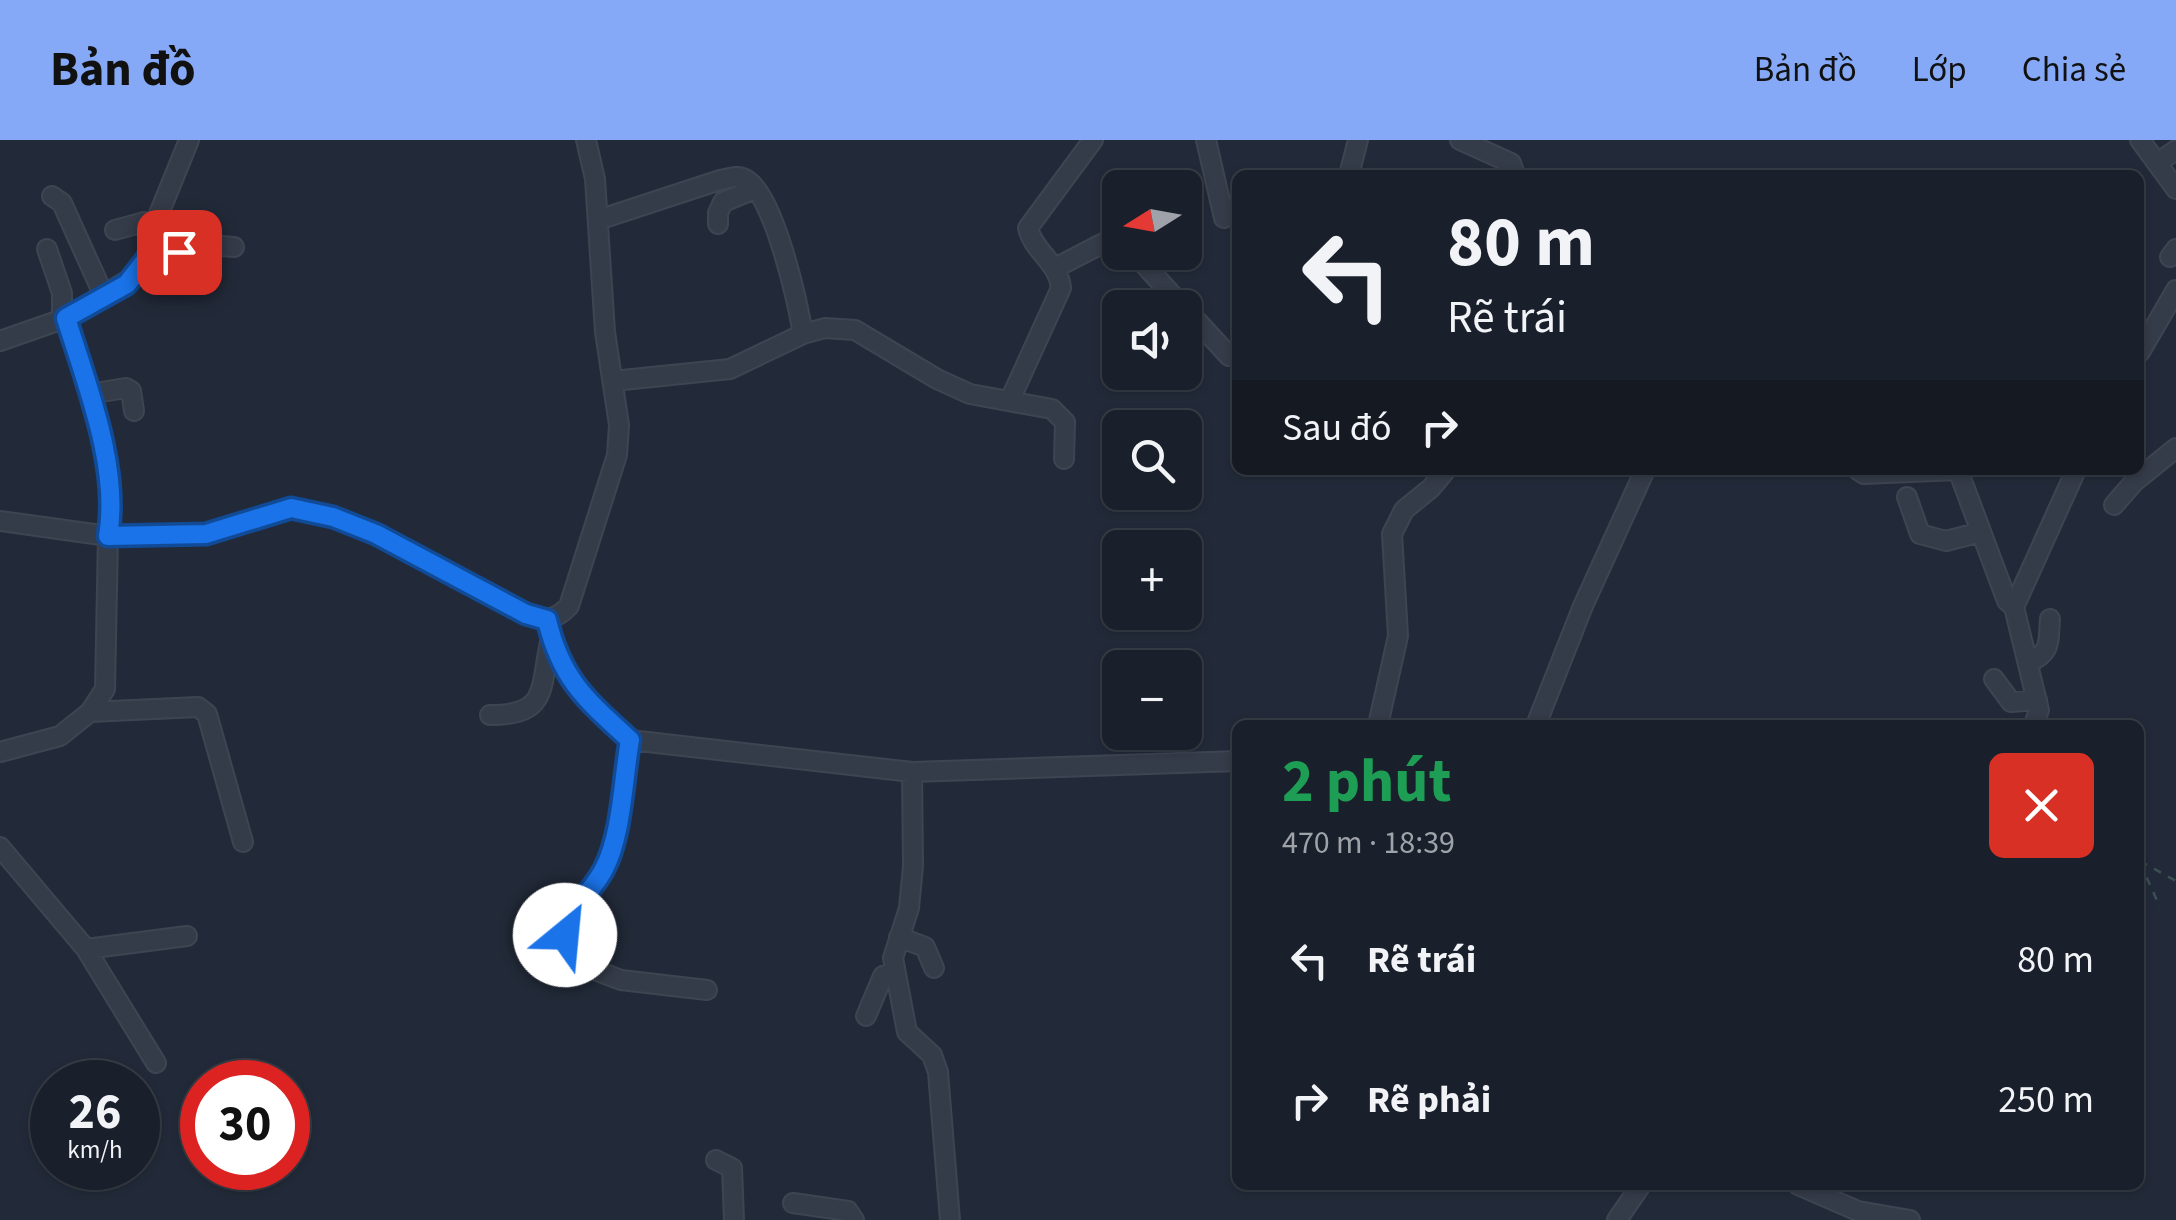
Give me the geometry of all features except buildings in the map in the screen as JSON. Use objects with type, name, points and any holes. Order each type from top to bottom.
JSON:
[{"type":"street","points":[[0,341],[64,318],[127,284],[147,258],[152,231],[189,140]]},
{"type":"street","points":[[490,715],[522,714],[532,708],[541,687],[549,628],[569,606],[617,455],[619,425],[605,332],[595,179],[586,140]]},
{"type":"street","points":[[1010,400],[1061,288],[1056,268],[1028,228],[1093,140]]},
{"type":"street","points":[[1206,140],[1224,218]]},
{"type":"street","points":[[1350,170],[1358,140]]},
{"type":"street","points":[[1460,140],[1510,163],[1513,170]]},
{"type":"street","points":[[2141,140],[2176,189]]},
{"type":"street","points":[[2157,163],[2176,150]]},
{"type":"street","points":[[598,220],[730,178],[740,176],[748,180],[771,216],[794,282],[803,334]]},
{"type":"street","points":[[718,224],[723,202],[755,189]]},
{"type":"street","points":[[52,196],[62,203],[104,296]]},
{"type":"street","points":[[114,230],[144,222],[152,231]]},
{"type":"street","points":[[1056,268],[1102,242]]},
{"type":"street","points":[[147,258],[234,247]]},
{"type":"street","points":[[0,752],[60,736],[90,712],[105,689],[111,519],[108,472],[48,250]]},
{"type":"street","points":[[1149,270],[1168,290]]},
{"type":"street","points":[[2144,345],[2176,290]]},
{"type":"street","points":[[1202,327],[1229,356]]},
{"type":"street","points":[[613,381],[730,368],[803,334],[824,328],[855,330],[936,379],[970,394],[1052,409],[1066,422],[1064,459]]},
{"type":"street","points":[[89,394],[126,388],[131,391],[134,410]]},
{"type":"street","points":[[2144,474],[2176,448]]},
{"type":"street","points":[[1379,720],[1398,636],[1392,534],[1404,510],[1442,475]]},
{"type":"street","points":[[1538,720],[1590,590],[1643,475]]},
{"type":"street","points":[[1960,475],[2007,600],[2014,607],[2039,710],[2036,720]]},
{"type":"street","points":[[2014,607],[2074,475]]},
{"type":"street","points":[[2114,505],[2143,475]]},
{"type":"street","points":[[1907,497],[1920,534],[1946,540],[1981,532]]},
{"type":"street","points":[[0,521],[108,536],[206,534],[291,508],[333,517],[376,534],[549,628],[556,657],[570,680],[630,740],[912,772],[1232,761]]},
{"type":"street","points":[[2028,663],[2048,648],[2050,619]]},
{"type":"street","points":[[1994,679],[2011,702],[2037,700]]},
{"type":"street","points":[[90,712],[198,707],[207,714],[243,842]]},
{"type":"street","points":[[630,740],[618,824],[605,868],[568,918],[565,935],[592,969],[621,980],[707,990]]},
{"type":"street","points":[[912,772],[909,908],[893,958],[907,1032],[932,1056],[938,1072],[950,1220]]},
{"type":"street","points":[[0,847],[86,949],[154,1060]]},
{"type":"street","points":[[86,949],[187,936]]},
{"type":"street","points":[[899,937],[924,947],[934,968]]},
{"type":"street","points":[[866,1016],[883,976],[895,970]]},
{"type":"street","points":[[716,1160],[732,1168],[734,1220]]},
{"type":"street","points":[[1617,1220],[1638,1190]]},
{"type":"street","points":[[1808,1190],[1860,1216],[1910,1220]]},
{"type":"street","points":[[793,1203],[848,1211],[854,1220]]},
{"type":"path","points":[[2144,864],[2176,881]]},
{"type":"path","points":[[2144,871],[2160,906]]},
{"type":"route","points":[[179,252],[147,258],[127,284],[66,318],[108,472],[108,536],[206,534],[291,508],[333,517],[376,534],[526,614],[547,620],[556,657],[570,680],[630,740],[618,824],[605,868],[568,918],[565,935]]}]
